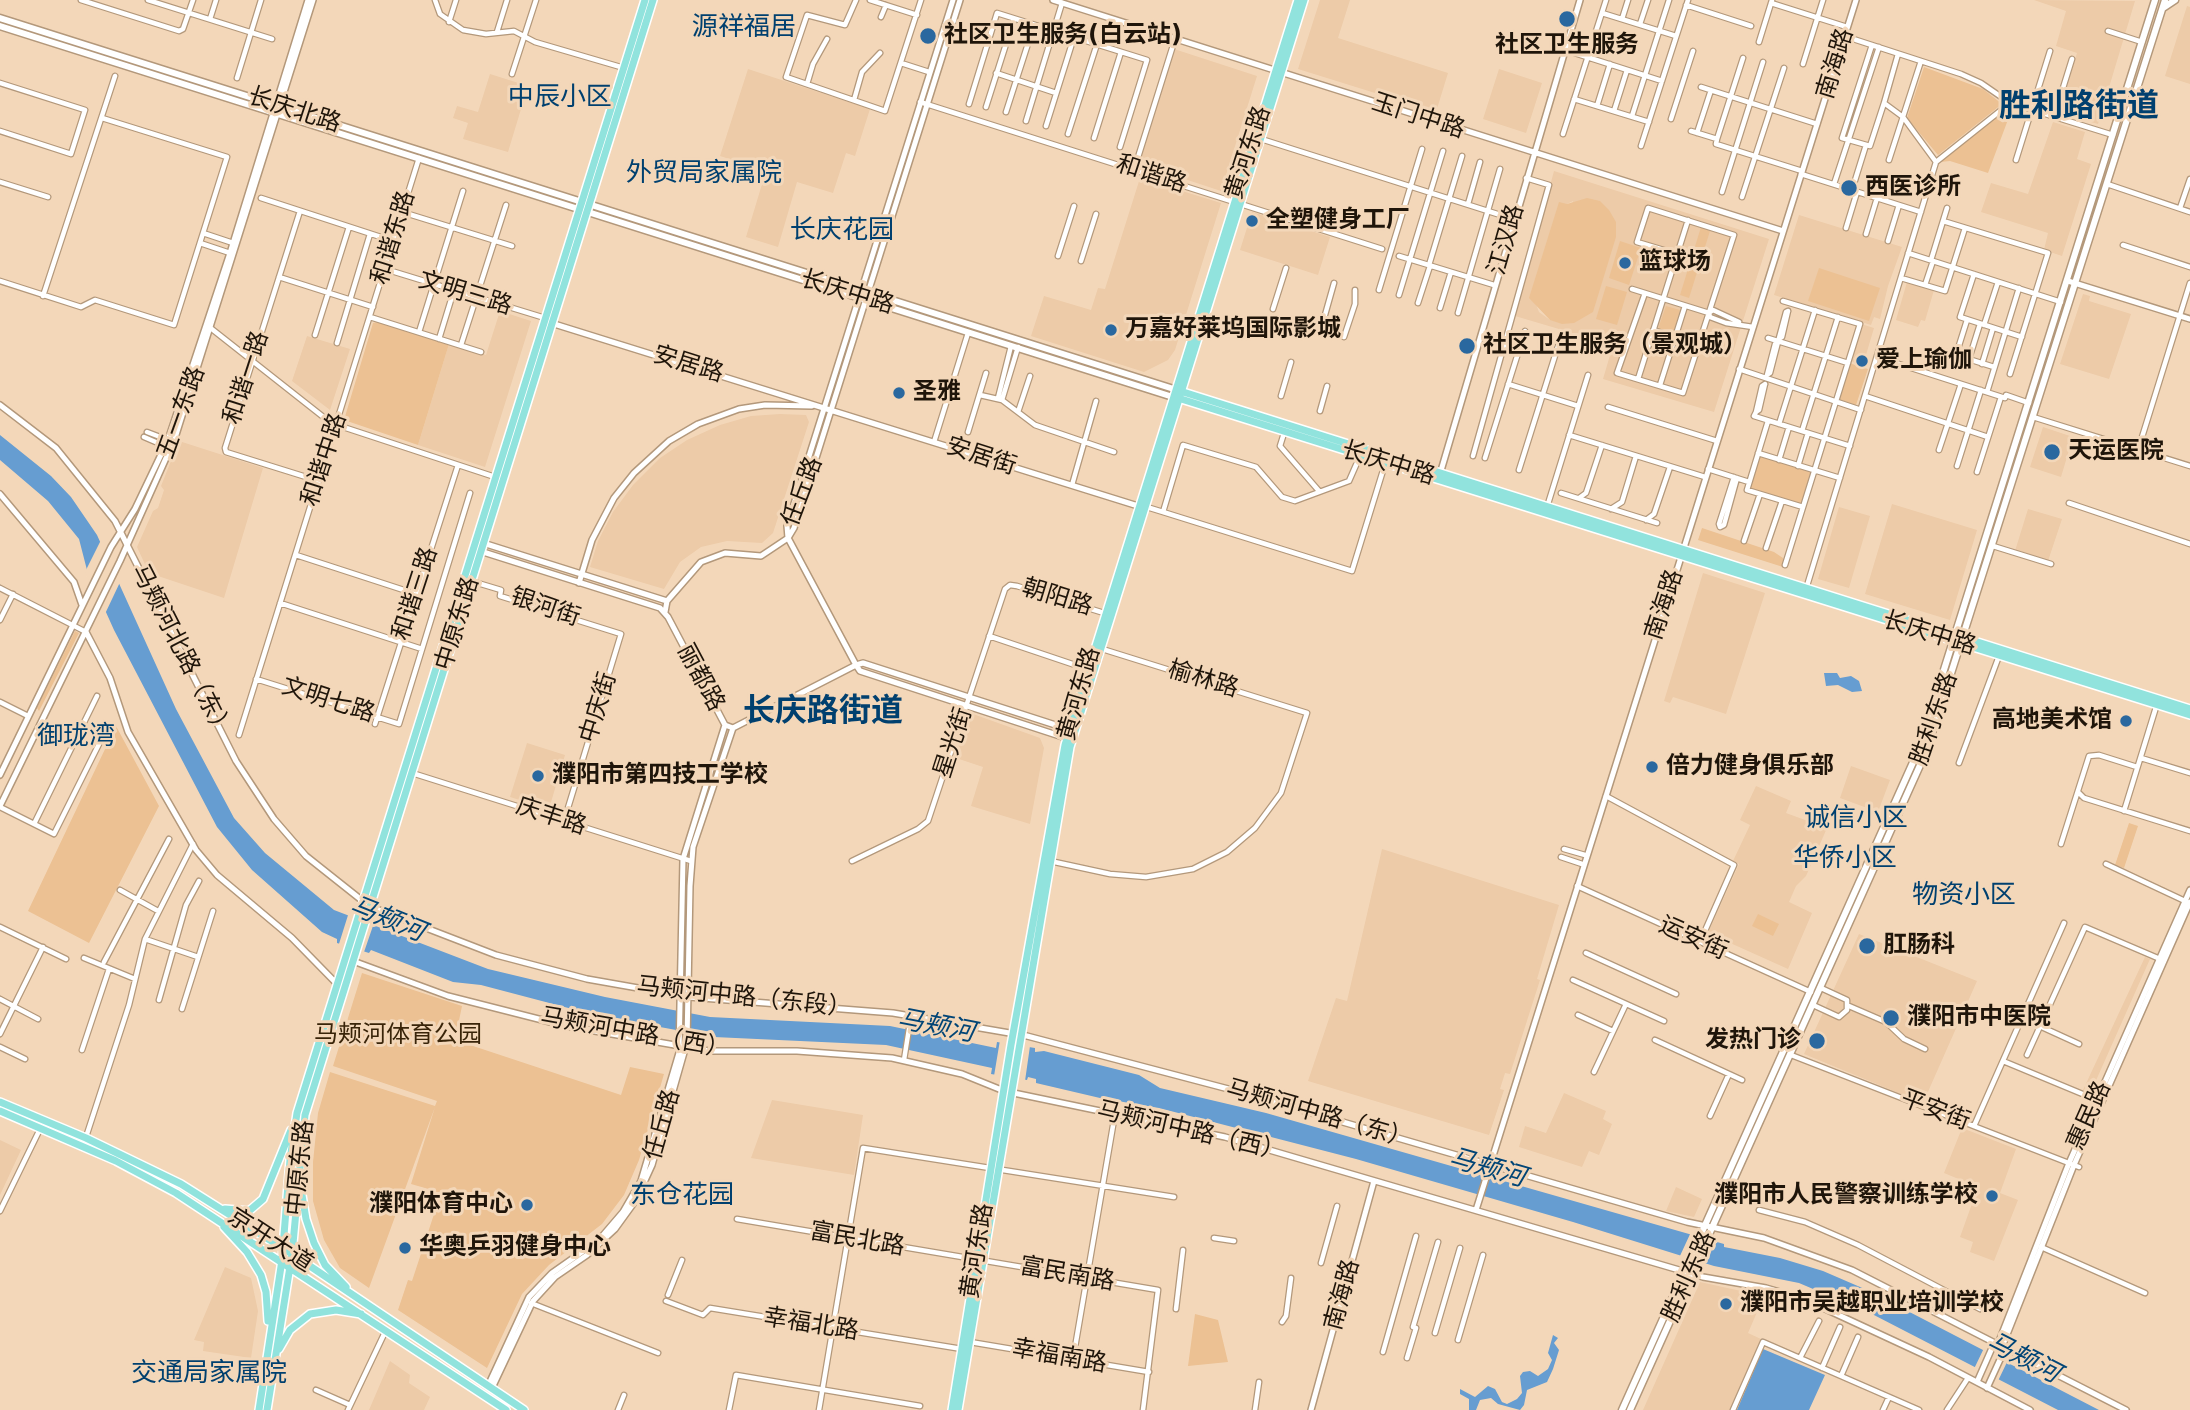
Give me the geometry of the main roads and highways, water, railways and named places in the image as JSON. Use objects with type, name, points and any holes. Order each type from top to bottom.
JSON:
[{"type":"main road","name":"中原东路","points":[[584,206],[645,0]]},
{"type":"main road","name":"中原东路","points":[[267,1410],[292,1254],[305,1115],[483,543],[548,321],[653,0]]},
{"type":"main road","name":"黄河东路","points":[[1236,202],[1260,139],[1298,0]]},
{"type":"main road","name":"黄河东路","points":[[1017,1034],[1050,861],[1070,735],[1236,202],[1304,0]]},
{"type":"main road","points":[[2149,0],[2152,12]]},
{"type":"main road","name":"胜利东路","points":[[1622,1410],[1704,1238],[1911,769],[1993,545],[2155,0]]},
{"type":"main road","name":"胜利东路","points":[[1709,1226],[1791,1055],[1914,781],[2061,302],[2107,184],[2165,0]]},
{"type":"main road","points":[[2163,8],[2175,0]]},
{"type":"main road","name":"长庆北路","points":[[0,19],[419,158],[584,206]]},
{"type":"main road","name":"长庆北路","points":[[0,26],[584,206]]},
{"type":"main road","name":"长庆中路","points":[[584,206],[1958,640],[2190,709]]},
{"type":"main road","name":"长庆中路","points":[[864,295],[1015,346],[1176,394]]},
{"type":"main road","name":"中原东路","points":[[265,1366],[282,1261],[290,1160],[297,1113],[495,477],[548,321]]},
{"type":"main road","name":"黄河东路","points":[[952,1410],[1070,735],[1104,613],[1176,394]]},
{"type":"main road","name":"长庆中路","points":[[1286,429],[1385,464],[1546,508],[1682,553],[1806,589],[1999,656],[2190,715]]},
{"type":"main road","name":"京开大道","points":[[0,1102],[136,1171],[208,1213],[365,1315],[495,1407],[506,1410]]},
{"type":"main road","name":"京开大道","points":[[0,1111],[86,1138],[166,1176],[283,1248],[524,1410]]},
{"type":"main road","points":[[201,1197],[233,1211],[249,1211],[259,1204],[267,1194],[297,1113]]},
{"type":"main road","points":[[300,1168],[306,1219],[320,1255],[336,1277],[365,1304]]},
{"type":"main road","points":[[208,1213],[247,1252],[264,1283],[268,1319],[259,1410]]},
{"type":"main road","name":"黄河东路","points":[[958,1410],[980,1260]]},
{"type":"main road","name":"胜利东路","points":[[1630,1410],[1689,1271]]},
{"type":"main road","points":[[274,1363],[290,1330],[310,1314],[336,1310],[365,1315]]},
{"type":"water","points":[[0,435],[51,476],[71,497],[97,535],[176,709],[234,818],[265,853],[334,910],[488,969],[605,997],[710,1017],[890,1026],[996,1048],[997,1042],[1035,1048],[1035,1052],[1044,1051],[1139,1075],[1160,1088],[1266,1113],[1724,1244],[1724,1247],[1780,1258],[1823,1271],[1867,1290],[2099,1410],[2058,1410],[1872,1314],[1799,1283],[1714,1266],[1356,1159],[1159,1108],[1036,1083],[1036,1079],[1028,1077],[1027,1080],[991,1074],[992,1068],[886,1045],[714,1037],[595,1015],[481,985],[453,982],[371,950],[369,953],[337,943],[337,939],[322,932],[252,870],[217,827],[114,630],[87,570],[79,539],[48,501],[0,460]]},
{"type":"water","points":[[1824,673],[1837,673],[1840,678],[1851,676],[1859,681],[1862,691],[1852,692],[1838,685],[1826,686]]},
{"type":"water","points":[[1553,1335],[1558,1338],[1554,1343],[1559,1350],[1553,1369],[1547,1382],[1527,1390],[1524,1405],[1520,1410],[1498,1404],[1491,1398],[1480,1400],[1476,1410],[1469,1410],[1469,1399],[1460,1394],[1460,1389],[1475,1397],[1488,1386],[1495,1389],[1502,1402],[1507,1404],[1517,1399],[1522,1393],[1520,1376],[1523,1372],[1530,1371],[1538,1376],[1548,1369],[1552,1360],[1548,1353]]},
{"type":"water","points":[[1763,1349],[1825,1375],[1809,1410],[1737,1410]]},
{"type":"place","name":"社区卫生服务","points":[[1567,19]]},
{"type":"place","name":"社区卫生服务(白云站)","points":[[928,36]]},
{"type":"place","name":"西医诊所","points":[[1849,188]]},
{"type":"place","name":"全塑健身工厂","points":[[1252,221]]},
{"type":"place","name":"篮球场","points":[[1625,263]]},
{"type":"place","name":"万嘉好莱坞国际影城","points":[[1111,330]]},
{"type":"place","name":"社区卫生服务（景观城）","points":[[1467,346]]},
{"type":"place","name":"爱上瑜伽","points":[[1862,361]]},
{"type":"place","name":"圣雅","points":[[899,393]]},
{"type":"place","name":"天运医院","points":[[2052,452]]},
{"type":"place","name":"高地美术馆","points":[[2126,721]]},
{"type":"place","name":"倍力健身俱乐部","points":[[1652,767]]},
{"type":"place","name":"濮阳市第四技工学校","points":[[538,776]]},
{"type":"place","name":"肛肠科","points":[[1867,946]]},
{"type":"place","name":"濮阳市中医院","points":[[1891,1018]]},
{"type":"place","name":"发热门诊","points":[[1817,1041]]},
{"type":"place","name":"濮阳市人民警察训练学校","points":[[1992,1196]]},
{"type":"place","name":"濮阳体育中心","points":[[527,1205]]},
{"type":"place","name":"华奥乒羽健身中心","points":[[405,1248]]},
{"type":"place","name":"濮阳市吴越职业培训学校","points":[[1726,1304]]},
{"type":"district","name":"源祥福居","points":[[744,28]]},
{"type":"district","name":"中辰小区","points":[[560,98]]},
{"type":"district","name":"胜利路街道","points":[[2079,108]]},
{"type":"district","name":"外贸局家属院","points":[[704,174]]},
{"type":"district","name":"长庆花园","points":[[842,231]]},
{"type":"district","name":"长庆路街道","points":[[823,713]]},
{"type":"district","name":"御珑湾","points":[[76,737]]},
{"type":"district","name":"诚信小区","points":[[1856,819]]},
{"type":"district","name":"华侨小区","points":[[1845,859]]},
{"type":"district","name":"物资小区","points":[[1964,896]]},
{"type":"district","name":"东仓花园","points":[[682,1196]]},
{"type":"district","name":"交通局家属院","points":[[209,1374]]},
{"type":"water label","name":"马颊河","points":[[387,920]]},
{"type":"water label","name":"马颊河","points":[[936,1027]]},
{"type":"water label","name":"马颊河","points":[[1487,1169]]},
{"type":"water label","name":"马颊河","points":[[2023,1359]]},
{"type":"park label","name":"马颊河体育公园","points":[[398,1036]]}]
